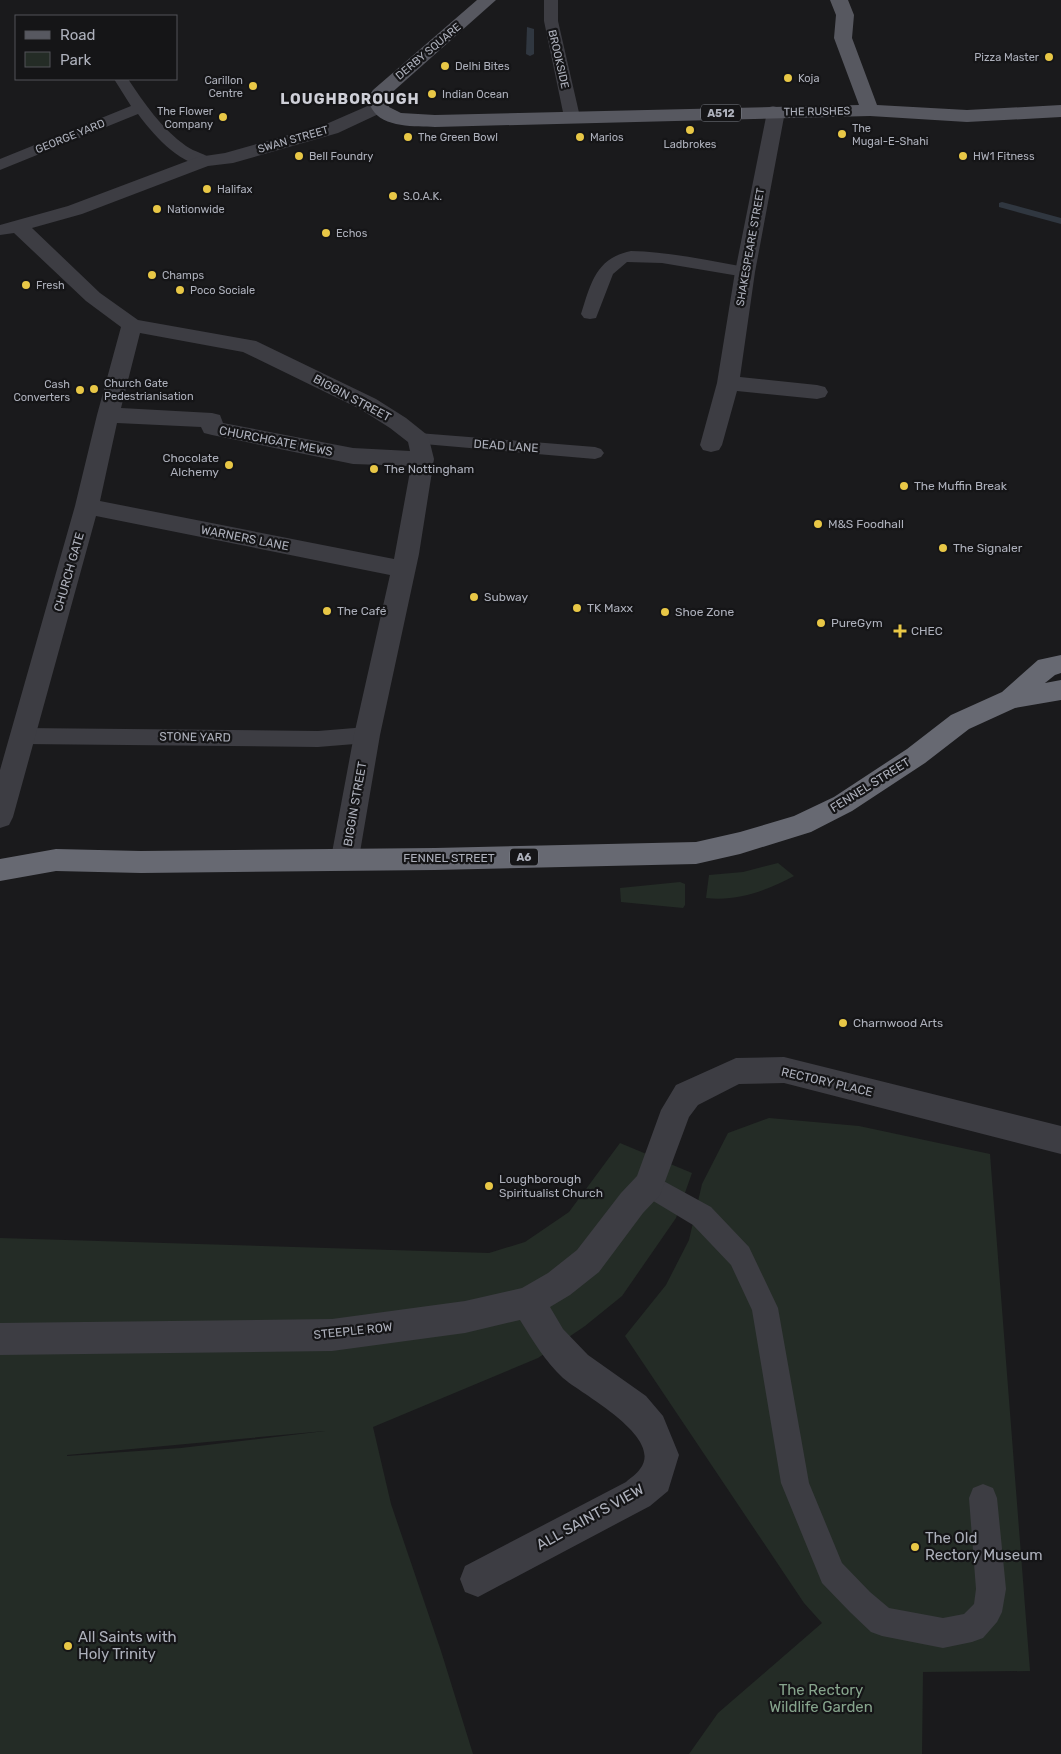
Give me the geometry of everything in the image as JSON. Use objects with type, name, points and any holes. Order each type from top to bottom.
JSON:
[{"type":"highway","name":"FENNEL STREET","points":[[1010,699],[1047,667],[1061,664]]},
{"type":"highway","name":"FENNEL STREET","points":[[0,870],[56,860],[141,862],[345,858],[517,858],[696,853],[740,843],[802,824],[843,804],[916,756],[960,722],[1010,699],[1061,690]]},
{"type":"main road","name":"DERBY SQUARE","points":[[379,107],[377,100],[379,94],[488,0]]},
{"type":"main road","points":[[839,0],[845,15],[843,38],[870,110]]},
{"type":"main road","name":"A512","points":[[379,107],[385,113],[410,120],[572,117]]},
{"type":"main road","name":"THE RUSHES","points":[[572,117],[870,110],[967,116],[1061,111]]},
{"type":"street","name":"SWAN STREET","points":[[9,229],[75,210],[205,162],[226,159],[331,129],[379,107]]},
{"type":"street","name":"SHAKESPEARE STREET","points":[[711,445],[728,383],[745,272],[775,117],[773,112]]},
{"type":"street","name":"BIGGIN STREET","points":[[9,229],[93,298],[132,325],[249,346],[368,404],[398,423],[420,449],[402,569],[367,735],[345,858]]},
{"type":"street","name":"CHURCH GATE","points":[[0,817],[87,506],[108,415],[132,325]]},
{"type":"street","points":[[728,383],[817,392]]},
{"type":"street","name":"CHURCHGATE MEWS","points":[[108,415],[212,420],[212,428],[353,456],[420,449]]},
{"type":"street","name":"WARNERS LANE","points":[[87,506],[402,569]]},
{"type":"street","name":"RECTORY PLACE","points":[[640,1194],[676,1110],[686,1095],[736,1072],[784,1070],[1061,1140]]},
{"type":"street","name":"STEEPLE ROW","points":[[0,1339],[332,1335],[465,1318],[528,1302],[559,1284],[588,1261],[640,1194]]},
{"type":"street","name":"ALL SAINTS VIEW","points":[[478,1579],[638,1494],[656,1478],[662,1454],[651,1428],[634,1408],[576,1367],[551,1340],[528,1302]]},
{"type":"lane","name":"BROOKSIDE","points":[[551,0],[550,21],[572,117]]},
{"type":"lane","points":[[122,80],[139,108],[150,121],[191,157],[205,162]]},
{"type":"lane","name":"GEORGE YARD","points":[[0,164],[139,108]]},
{"type":"lane","points":[[590,314],[599,284],[613,264],[622,258],[641,255],[745,272]]},
{"type":"lane","name":"DEAD LANE","points":[[420,449],[595,453]]},
{"type":"lane","name":"STONE YARD","points":[[23,736],[318,738],[367,735]]},
{"type":"lane","points":[[640,1194],[702,1216],[740,1256],[765,1308],[795,1482],[832,1573],[860,1602],[882,1621],[904,1626],[943,1632],[972,1627],[987,1612],[991,1589],[983,1498]]},
{"type":"green space","points":[[778,863],[794,876],[752,894],[718,899],[706,898],[709,875],[743,872]]},
{"type":"green space","points":[[680,882],[685,884],[685,905],[683,908],[621,902],[620,888]]},
{"type":"green space","name":"The Rectory Wildlife Garden","points":[[769,1118],[859,1126],[990,1154],[1030,1671],[923,1672],[922,1754],[689,1754],[718,1713],[822,1623],[804,1603],[625,1336],[666,1285],[689,1240],[702,1184],[728,1133]]},
{"type":"green space","points":[[620,1143],[692,1173],[676,1218],[622,1296],[585,1326],[538,1358],[373,1427],[391,1504],[441,1651],[473,1754],[0,1754],[0,1238],[489,1253],[525,1242],[569,1212]],"holes":[[[325,1431],[181,1448],[67,1456]]]},
{"type":"waterway","points":[[530,29],[530,54]]},
{"type":"waterway","points":[[1002,205],[1061,221]]},
{"type":"place","name":"Pizza Master","points":[[1049,57]]},
{"type":"place","name":"Delhi Bites","points":[[445,66]]},
{"type":"place","name":"Koja","points":[[788,78]]},
{"type":"place","name":"Carillon Centre","points":[[253,86]]},
{"type":"place","name":"Indian Ocean","points":[[432,94]]},
{"type":"place","name":"The Flower Company","points":[[223,117]]},
{"type":"place","name":"Ladbrokes","points":[[690,130]]},
{"type":"place","name":"The Mugal-E-Shahi","points":[[842,134]]},
{"type":"place","name":"The Green Bowl","points":[[408,137]]},
{"type":"place","name":"Marios","points":[[580,137]]},
{"type":"place","name":"Bell Foundry","points":[[299,156]]},
{"type":"place","name":"HW1 Fitness","points":[[963,156]]},
{"type":"place","name":"Halifax","points":[[207,189]]},
{"type":"place","name":"S.O.A.K.","points":[[393,196]]},
{"type":"place","name":"Nationwide","points":[[157,209]]},
{"type":"place","name":"Echos","points":[[326,233]]},
{"type":"place","name":"Champs","points":[[152,275]]},
{"type":"place","name":"Fresh","points":[[26,285]]},
{"type":"place","name":"Poco Sociale","points":[[180,290]]},
{"type":"place","name":"Church Gate Pedestrianisation","points":[[94,389]]},
{"type":"place","name":"Cash Converters","points":[[80,390]]},
{"type":"place","name":"Chocolate Alchemy","points":[[229,465]]},
{"type":"place","name":"The Nottingham","points":[[374,469]]},
{"type":"place","name":"The Muffin Break","points":[[904,486]]},
{"type":"place","name":"M&S Foodhall","points":[[818,524]]},
{"type":"place","name":"The Signaler","points":[[943,548]]},
{"type":"place","name":"Subway","points":[[474,597]]},
{"type":"place","name":"TK Maxx","points":[[577,608]]},
{"type":"place","name":"The Café","points":[[327,611]]},
{"type":"place","name":"Shoe Zone","points":[[665,612]]},
{"type":"place","name":"PureGym","points":[[821,623]]},
{"type":"place","name":"CHEC","points":[[900,631]]},
{"type":"place","name":"Charnwood Arts","points":[[843,1023]]},
{"type":"place","name":"Loughborough Spiritualist Church","points":[[489,1186]]},
{"type":"place","name":"The Old Rectory Museum","points":[[915,1547]]},
{"type":"place","name":"All Saints with Holy Trinity","points":[[68,1646]]},
{"type":"district","name":"LOUGHBOROUGH","points":[[350,99]]}]
